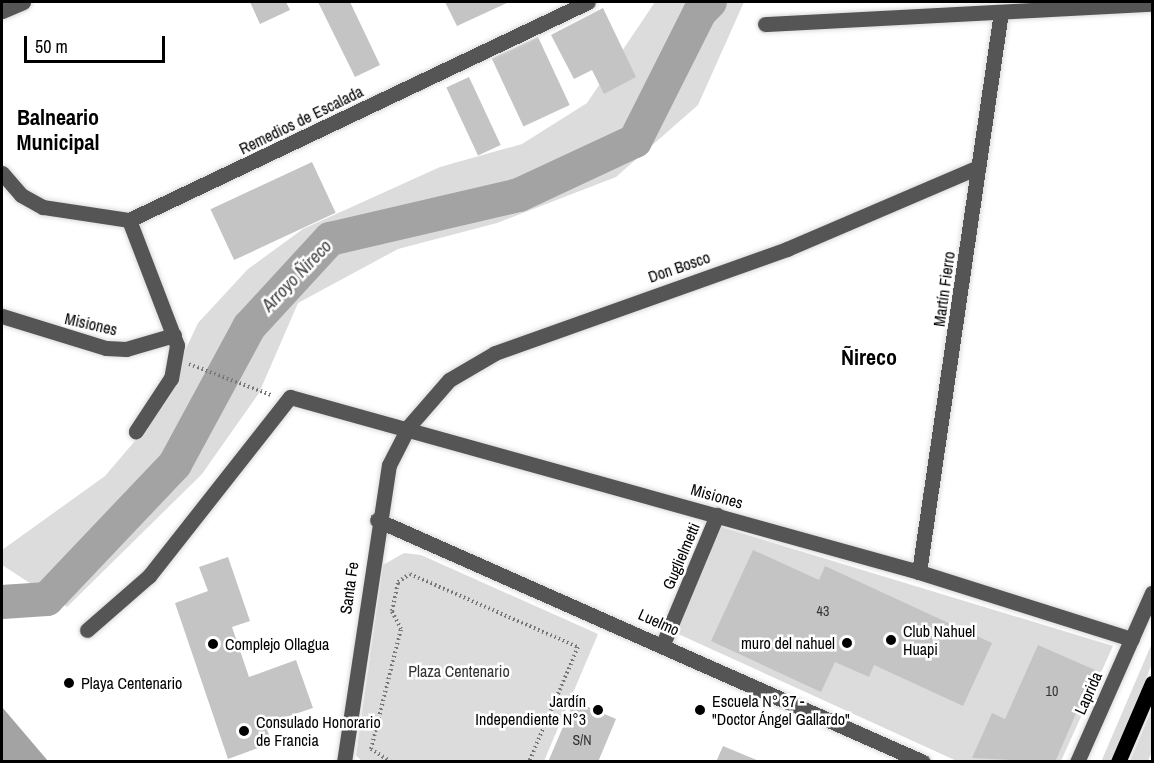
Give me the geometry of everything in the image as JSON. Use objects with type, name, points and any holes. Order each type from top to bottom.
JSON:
[{"type":"main road","points":[[1118,762],[1152,683]]},
{"type":"street","points":[[2,11],[22,2]]},
{"type":"street","name":"Remedios de Escalada","points":[[129,220],[588,2]]},
{"type":"street","points":[[765,24],[1152,4]]},
{"type":"street","name":"Martín Fierro","points":[[920,572],[1001,12]]},
{"type":"street","name":"Don Bosco","points":[[409,426],[449,380],[495,353],[787,249],[978,167]]},
{"type":"street","points":[[2,173],[21,195],[62,212],[129,220],[176,340],[171,378],[136,430]]},
{"type":"street","name":"Misiones","points":[[2,316],[106,348],[126,349],[176,340]]},
{"type":"street","name":"Misiones","points":[[87,630],[149,576],[290,397],[409,426],[920,572],[1132,639]]},
{"type":"street","name":"Santa Fe","points":[[344,762],[377,520],[389,465],[409,426]]},
{"type":"street","name":"Guglielmetti","points":[[663,644],[717,515]]},
{"type":"street","name":"Luelmo","points":[[377,520],[663,644],[923,762]]},
{"type":"street","name":"Laprida","points":[[1077,762],[1152,593]]},
{"type":"path","points":[[202,370],[259,393]]},
{"type":"path","points":[[391,762],[371,748],[401,629],[392,611],[398,582],[410,574],[578,647],[529,762]]},
{"type":"green space","points":[[655,2],[744,2],[698,105],[616,177],[497,223],[398,249],[298,303],[259,393],[202,474],[67,607],[2,565],[2,550],[105,476],[134,442],[157,411],[198,323],[248,269],[303,229],[440,167],[522,144],[587,103]]},
{"type":"green space","name":"Club Nahuel Huapi","points":[[721,527],[1113,646],[1061,761],[959,762],[676,633]]},
{"type":"green space","name":"Plaza Centenario","points":[[404,553],[421,555],[598,634],[544,761],[362,762],[356,755],[383,565]]},
{"type":"green space","points":[[1152,643],[1152,664],[1111,761],[1101,762]]},
{"type":"green space","points":[[1152,709],[1152,751],[1148,761],[1130,761]]},
{"type":"shaded area","points":[[2,707],[31,741],[48,761],[2,761]]},
{"type":"building","points":[[250,2],[286,2],[290,10],[260,24]]},
{"type":"building","points":[[318,2],[350,2],[380,65],[355,77]]},
{"type":"building","points":[[445,2],[509,2],[457,26]]},
{"type":"building","points":[[603,8],[636,77],[604,94],[592,70],[574,79],[551,35]]},
{"type":"building","points":[[538,37],[570,105],[523,127],[492,59]]},
{"type":"building","points":[[469,77],[501,145],[478,156],[446,88]]},
{"type":"building","points":[[312,162],[336,213],[234,260],[210,209]]},
{"type":"building","points":[[753,550],[819,580],[825,566],[992,643],[963,706],[874,665],[869,677],[835,662],[821,692],[711,641]]},
{"type":"building","name":"Complejo Ollagua","points":[[228,557],[250,621],[232,627],[249,677],[296,660],[313,708],[265,724],[272,743],[228,759],[175,603],[208,591],[199,567]]},
{"type":"building","points":[[1038,645],[1095,670],[1055,762],[972,758],[992,713],[1005,719]]},
{"type":"building","name":"Jardín Independiente N°3","points":[[574,701],[616,719],[598,762],[548,762]]},
{"type":"building","name":"Escuela N° 37 - \"Doctor Ángel Gallardo\"","points":[[723,746],[759,761],[759,762],[716,762]]},
{"type":"waterway","name":"Arroyo Ñireco","points":[[2,602],[47,599],[175,464],[249,327],[330,239],[519,195],[635,141],[700,12],[710,2]]},
{"type":"place","name":"Club Nahuel Huapi","points":[[891,640]]},
{"type":"place","name":"muro del nahuel","points":[[847,643]]},
{"type":"place","name":"Complejo Ollagua","points":[[213,644]]},
{"type":"place","name":"Playa Centenario","points":[[69,683]]},
{"type":"place","name":"Jardín Independiente N°3","points":[[598,710]]},
{"type":"place","name":"Escuela N° 37 - \"Doctor Ángel Gallardo\"","points":[[700,710]]},
{"type":"place","name":"Consulado Honorario de Francia","points":[[244,731]]},
{"type":"district","name":"Balneario Municipal","points":[[58,130]]},
{"type":"district","name":"Ñireco","points":[[869,358]]}]
